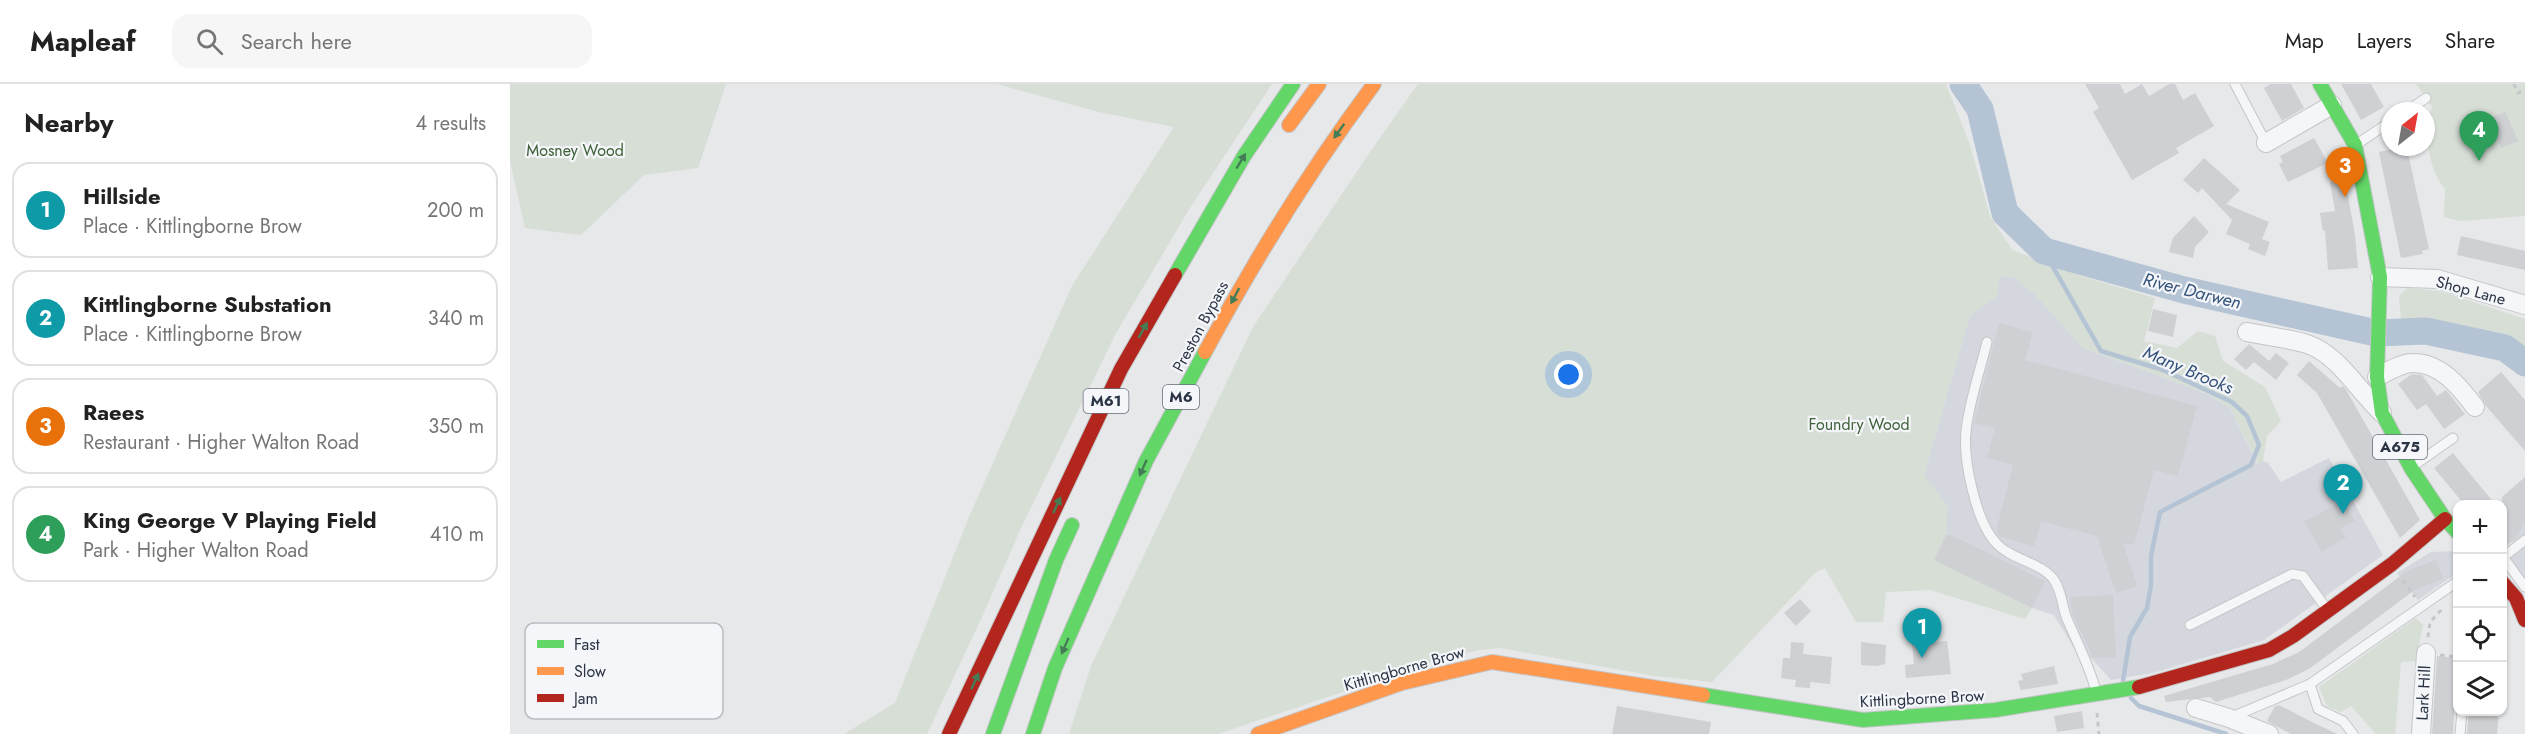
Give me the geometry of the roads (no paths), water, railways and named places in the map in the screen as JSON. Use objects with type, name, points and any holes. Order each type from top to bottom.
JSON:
[{"type":"main road","name":"M61","points":[[949,734],[1121,369],[1244,156],[1293,84]]},
{"type":"main road","points":[[1279,138],[1319,84]]},
{"type":"main road","name":"Preston Bypass","points":[[1033,734],[1055,668],[1146,460],[1252,265],[1331,142],[1374,84]]},
{"type":"main road","name":"A675","points":[[2320,84],[2355,145],[2380,278],[2378,371],[2382,413],[2411,468],[2453,528]]},
{"type":"main road","points":[[993,734],[1056,560],[1080,507]]},
{"type":"main road","name":"Kittlingborne Brow","points":[[1258,734],[1410,681],[1464,666],[1492,662],[1863,720],[1995,710],[2148,686],[2269,650],[2293,636],[2392,564],[2445,519]]},
{"type":"main road","points":[[2507,588],[2516,598],[2525,620]]},
{"type":"street","points":[[2266,143],[2332,105]]},
{"type":"street","name":"Shop Lane","points":[[2380,278],[2437,279],[2525,305]]},
{"type":"street","points":[[2247,332],[2308,344],[2334,362],[2382,413]]},
{"type":"street","points":[[2378,371],[2411,362],[2435,367],[2460,388],[2475,407]]},
{"type":"street","name":"Lark Hill","points":[[2421,734],[2426,653]]},
{"type":"street","points":[[2196,708],[2269,734]]},
{"type":"lane","points":[[2235,84],[2266,143]]},
{"type":"lane","points":[[2420,102],[2426,98]]},
{"type":"lane","points":[[2355,145],[2381,128]]},
{"type":"lane","points":[[1987,342],[1965,432],[1977,505],[1986,528],[1996,544],[2042,569],[2054,580],[2066,618],[2090,670],[2096,693]]},
{"type":"lane","points":[[2411,468],[2453,438]]},
{"type":"lane","points":[[2507,554],[2525,540]]},
{"type":"lane","points":[[2507,562],[2525,587]]},
{"type":"lane","points":[[2190,625],[2292,574],[2303,576],[2328,610]]},
{"type":"lane","points":[[2229,718],[2310,684],[2453,584]]},
{"type":"lane","points":[[2310,684],[2318,709],[2343,721],[2353,734]]},
{"type":"lane","points":[[2460,734],[2462,716]]},
{"type":"waterway","name":"River Darwen","points":[[1963,84],[1980,109],[2005,213],[2044,251],[2184,290],[2376,333],[2426,331],[2505,348],[2525,363]]},
{"type":"waterway","name":"Many Brooks","points":[[2044,251],[2101,351],[2163,370],[2232,402],[2247,416],[2259,445],[2251,465],[2160,512],[2151,556],[2151,585],[2147,608],[2130,637],[2123,681]]},
{"type":"waterway","name":"Many Brooks","points":[[2131,698],[2139,706],[2226,734]]},
{"type":"place","name":"King George V Playing Field","points":[[2479,161]]},
{"type":"place","name":"Raees","points":[[2345,197]]},
{"type":"place","name":"Kittlingborne Substation","points":[[2343,514]]},
{"type":"place","name":"Hillside","points":[[1922,658]]},
{"type":"park label","name":"Mosney Wood","points":[[575,150]]},
{"type":"park label","name":"Foundry Wood","points":[[1859,424]]}]
